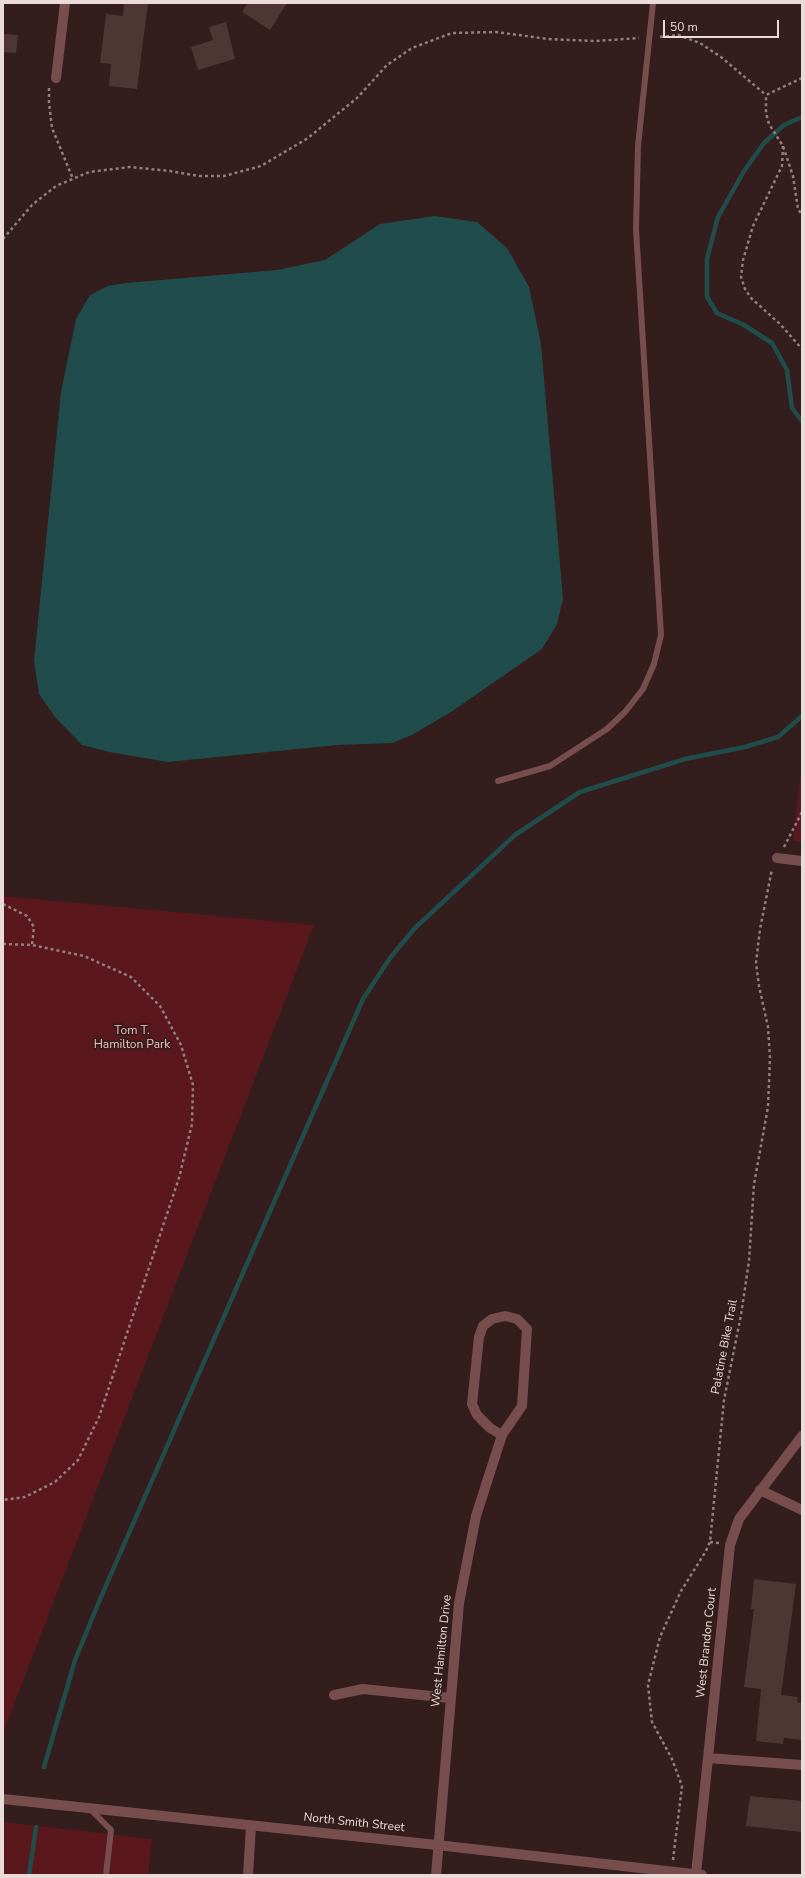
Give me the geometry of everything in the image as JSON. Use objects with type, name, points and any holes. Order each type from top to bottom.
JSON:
[{"type":"street","points":[[56,78],[65,3]]},
{"type":"street","points":[[777,858],[802,861]]},
{"type":"street","name":"West Hamilton Drive","points":[[436,1875],[459,1603],[476,1516],[502,1435],[522,1406],[527,1329],[517,1319],[505,1316],[492,1319],[483,1326],[479,1337],[472,1404],[477,1415],[490,1428],[502,1435]]},
{"type":"street","name":"West Brandon Court","points":[[699,1875],[708,1758],[730,1545],[738,1519],[802,1436]]},
{"type":"street","points":[[760,1490],[802,1510]]},
{"type":"street","points":[[334,1695],[363,1689],[450,1698]]},
{"type":"street","points":[[708,1758],[802,1765]]},
{"type":"street","name":"North Smith Street","points":[[3,1800],[438,1844],[699,1875]]},
{"type":"street","points":[[248,1875],[251,1826]]},
{"type":"lane","points":[[498,781],[550,766],[607,729],[625,712],[643,689],[654,664],[661,635],[636,229],[638,146],[653,3]]},
{"type":"lane","points":[[90,1809],[111,1830],[106,1875]]},
{"type":"path","points":[[3,239],[32,205],[56,186],[89,172],[130,167],[170,171],[199,176],[224,176],[261,166],[308,138],[357,98],[387,65],[412,48],[452,34],[496,32],[548,39],[596,41],[678,36],[700,43],[721,57],[766,95],[766,113],[770,124],[783,146],[793,176],[798,208],[802,215]]},
{"type":"path","points":[[56,78],[50,81],[49,103],[52,128],[73,179]]},
{"type":"path","points":[[766,95],[802,78]]},
{"type":"path","points":[[783,146],[782,166],[753,226],[743,260],[741,277],[745,289],[751,298],[780,324],[802,349]]},
{"type":"path","name":"Palatine Bike Trail","points":[[672,1871],[682,1786],[672,1759],[652,1722],[648,1684],[660,1637],[681,1591],[710,1542],[724,1400],[745,1292],[749,1261],[754,1184],[768,1107],[770,1058],[768,1027],[759,986],[756,963],[760,928],[771,873],[777,858],[802,812]]},
{"type":"path","points":[[3,904],[27,916],[34,927],[32,945]]},
{"type":"path","points":[[3,944],[32,945],[84,956],[131,977],[160,1006],[181,1045],[193,1085],[192,1124],[179,1178],[99,1417],[78,1460],[55,1482],[25,1497],[3,1500]]},
{"type":"green space","points":[[802,762],[802,842],[793,841]]},
{"type":"green space","name":"Tom T. Hamilton Park","points":[[3,896],[314,925],[3,1733]]},
{"type":"green space","points":[[3,1822],[152,1839],[148,1875],[3,1875]]},
{"type":"water","points":[[435,216],[477,222],[507,248],[529,287],[541,344],[563,599],[557,624],[542,649],[451,712],[412,735],[392,743],[338,745],[168,762],[109,752],[82,745],[55,717],[39,694],[34,661],[61,392],[76,319],[90,295],[108,286],[126,283],[277,270],[325,260],[380,224]]},
{"type":"building","points":[[124,3],[148,3],[137,89],[109,86],[111,64],[100,63],[106,14],[123,16]]},
{"type":"building","points":[[248,3],[287,3],[270,30],[242,12]]},
{"type":"building","points":[[226,22],[235,59],[198,70],[191,47],[213,40],[209,27]]},
{"type":"building","points":[[3,34],[18,35],[16,53],[3,52]]},
{"type":"building","points":[[754,1579],[796,1584],[781,1695],[798,1697],[797,1702],[802,1703],[802,1740],[784,1738],[783,1744],[756,1741],[761,1689],[744,1687],[754,1609],[751,1609]]},
{"type":"building","points":[[750,1796],[802,1801],[802,1832],[746,1826]]},
{"type":"waterway","points":[[802,117],[784,125],[764,143],[744,171],[718,217],[707,259],[707,297],[717,313],[744,325],[772,343],[787,370],[792,408],[802,421]]},
{"type":"waterway","points":[[44,1767],[75,1660],[101,1597],[363,999],[390,958],[415,928],[515,835],[580,792],[685,759],[745,747],[778,737],[802,716]]},
{"type":"waterway","points":[[29,1875],[36,1827]]}]
